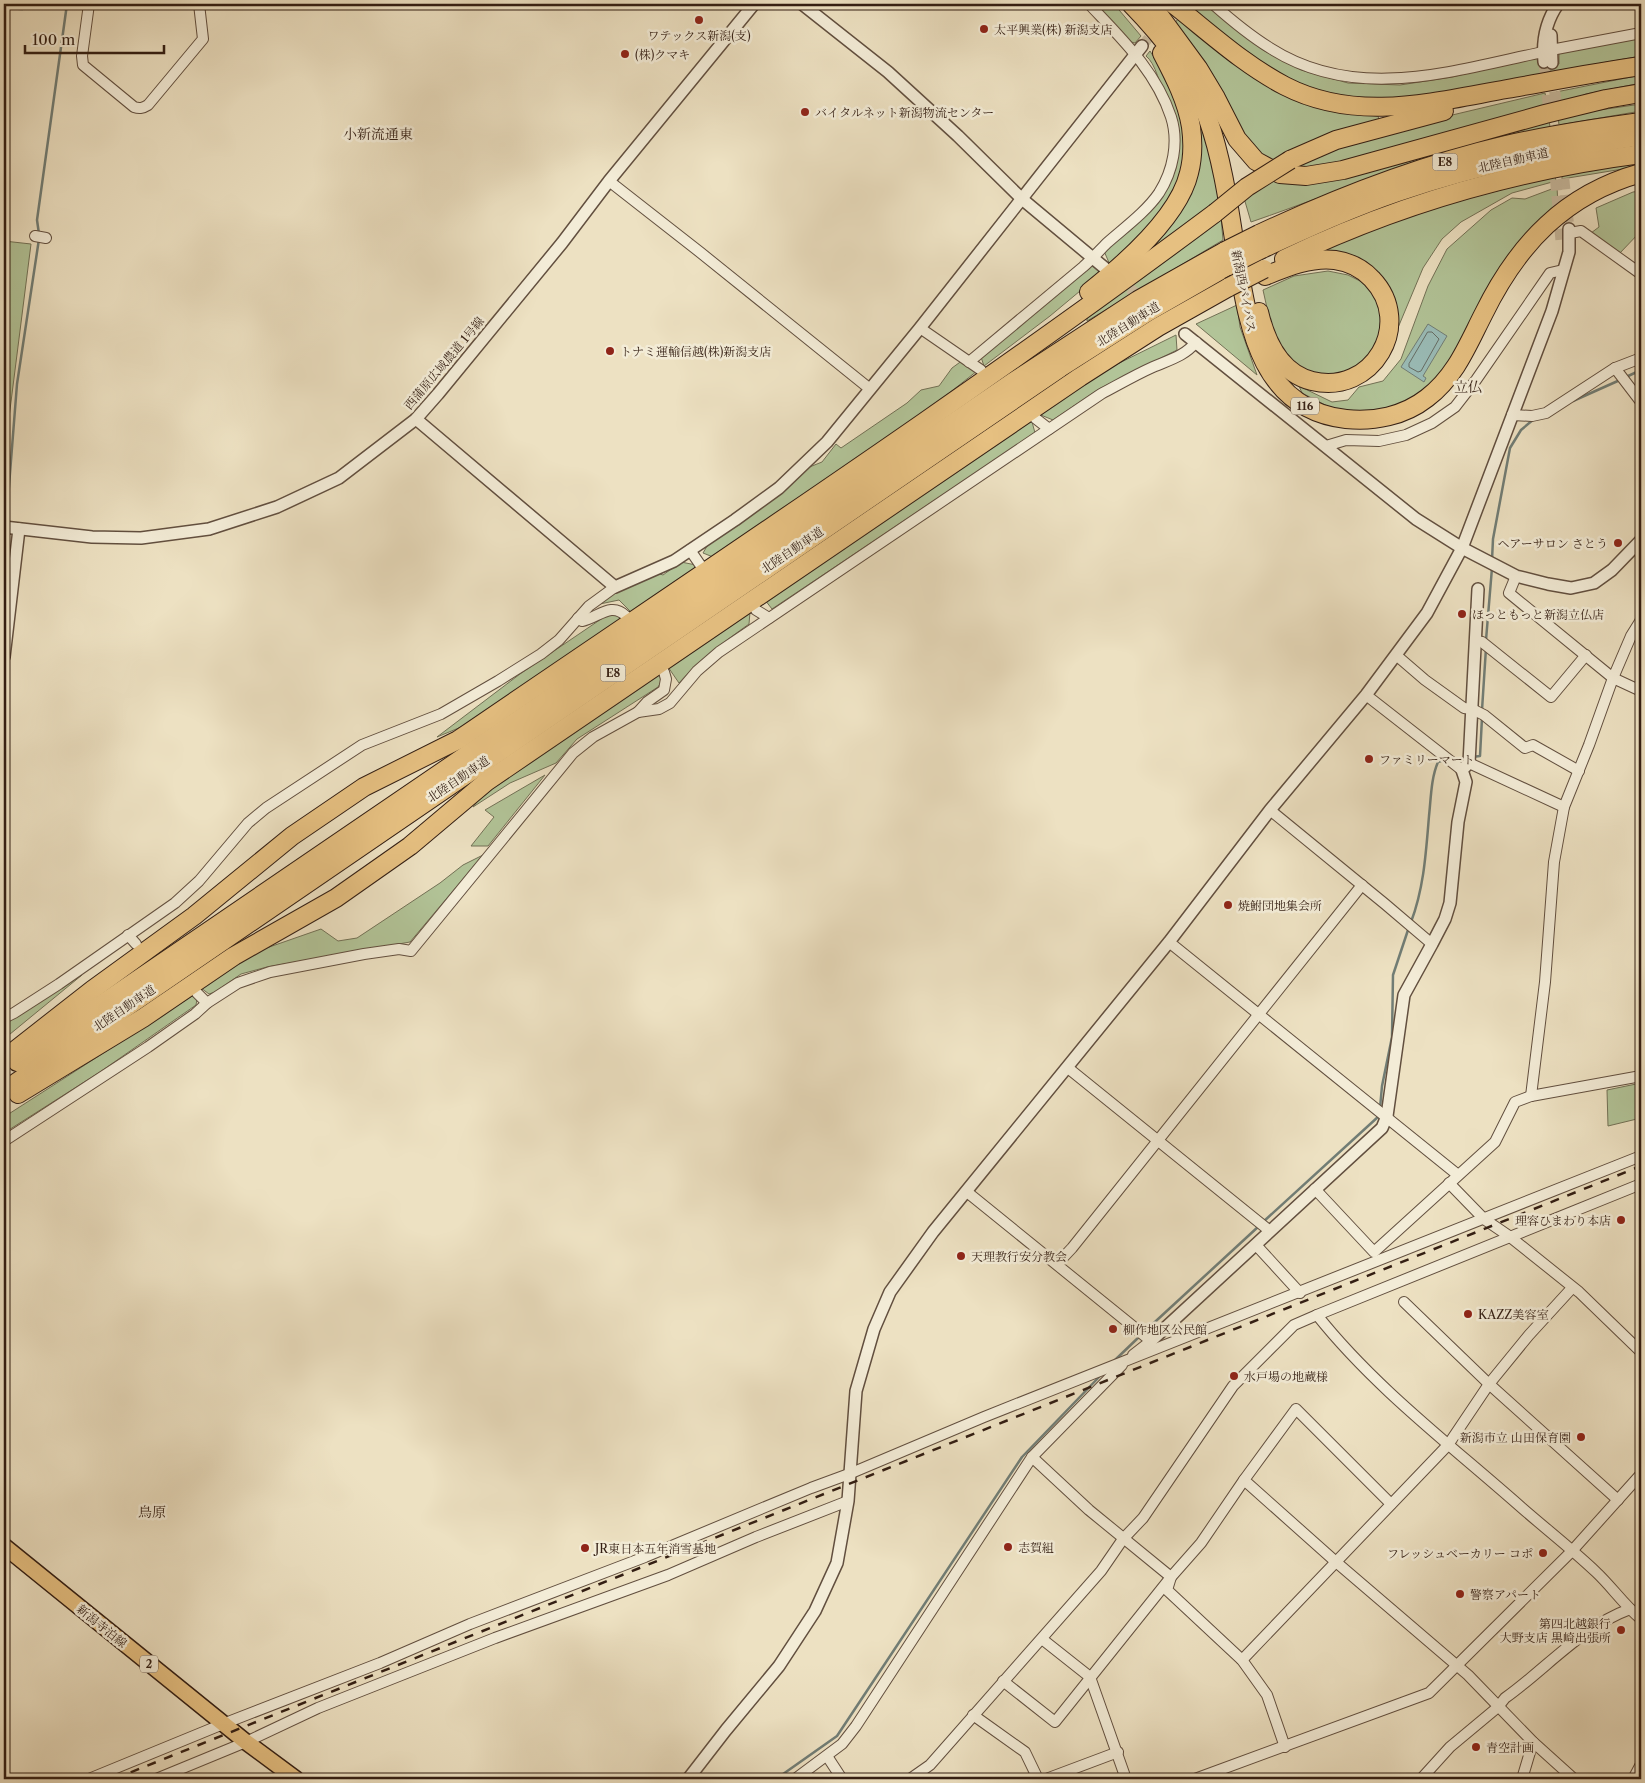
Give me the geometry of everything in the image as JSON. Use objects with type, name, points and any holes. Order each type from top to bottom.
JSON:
[{"type":"highway","name":"新潟西バイパス","points":[[1131,4],[1169,47],[1185,70],[1197,93],[1215,140],[1222,167],[1246,306],[1261,358],[1277,382],[1295,400],[1306,407],[1330,416],[1366,420],[1378,419],[1400,413],[1424,401],[1443,385],[1450,376],[1463,356],[1506,272],[1518,255],[1547,224],[1590,194],[1641,173]]},
{"type":"highway","points":[[982,375],[1103,281],[1165,217],[1176,203],[1186,181],[1192,158],[1192,142],[1187,108],[1162,52],[1131,4]]},
{"type":"highway","points":[[1151,4],[1198,68],[1216,98],[1237,140],[1265,167],[1280,174],[1292,176],[1324,174],[1343,170],[1545,114],[1606,99],[1641,93]]},
{"type":"highway","points":[[1173,4],[1234,55],[1287,87],[1307,95],[1346,105],[1368,108],[1428,104],[1641,66]]},
{"type":"highway","points":[[1198,68],[1220,118],[1228,145],[1236,180],[1256,301],[1271,349],[1281,362],[1293,372],[1306,379],[1320,383],[1349,380],[1361,374],[1380,354],[1390,328],[1389,312],[1385,297],[1366,272],[1352,264],[1336,260],[1304,262],[1264,272]]},
{"type":"highway","points":[[4,1059],[92,990],[194,916],[292,836],[364,787],[458,740],[982,375],[1126,279],[1254,182],[1314,148],[1360,132],[1576,77]]},
{"type":"highway","name":"北陸自動車道","points":[[4,1071],[1013,382],[1130,306],[1260,242],[1345,196],[1433,166],[1505,145],[1608,126],[1641,122]]},
{"type":"highway","name":"北陸自動車道","points":[[1260,242],[1445,177],[1480,167],[1641,136]]},
{"type":"highway","points":[[4,1103],[143,1018],[234,956],[336,898],[410,846],[486,782],[1121,350],[1229,289],[1357,226],[1485,184],[1550,169],[1641,154]]},
{"type":"highway","points":[[1547,224],[1592,200],[1641,184]]},
{"type":"highway","name":"北陸自動車道","points":[[4,1091],[1052,374],[1226,259]]},
{"type":"main road","name":"新潟寺泊線","points":[[4,1546],[223,1724],[296,1779]]},
{"type":"street","points":[[89,4],[82,56],[83,65],[134,107],[144,108],[203,39],[199,4]]},
{"type":"street","name":"西蒲原広域農道 1号線","points":[[4,527],[92,537],[140,538],[209,529],[277,507],[339,478],[416,419],[754,4]]},
{"type":"street","points":[[802,4],[888,72],[958,136],[1022,199],[1106,269]]},
{"type":"street","points":[[969,362],[1085,265],[1144,210],[1158,193],[1168,176],[1173,159],[1175,140],[1171,118],[1162,95],[1138,50],[1089,4]]},
{"type":"street","points":[[1213,4],[1236,24],[1271,49],[1302,64],[1330,74],[1357,78],[1388,80],[1418,78],[1548,57],[1641,33]]},
{"type":"street","points":[[1548,57],[1548,22],[1556,5]]},
{"type":"street","points":[[4,1018],[14,1014],[175,904],[188,892],[248,823],[266,808],[358,747],[442,714],[498,681],[541,654],[559,640],[596,599],[615,587],[674,561],[779,488],[828,442],[1138,50]]},
{"type":"street","points":[[609,181],[870,389]]},
{"type":"street","points":[[688,1779],[779,1666],[815,1611],[837,1563],[848,1501],[856,1391],[874,1329],[890,1292],[933,1232],[1169,942],[1270,810],[1366,695],[1427,613],[1462,548],[1552,311],[1563,270],[1567,234],[1581,231],[1641,274]]},
{"type":"street","points":[[1326,446],[1346,440],[1379,441],[1406,436],[1432,423],[1455,407],[1476,380],[1550,273],[1563,270]]},
{"type":"street","points":[[920,328],[969,362],[982,375]]},
{"type":"street","points":[[1186,334],[1416,519],[1462,548],[1516,576],[1571,588],[1594,583],[1612,570],[1641,540]]},
{"type":"street","points":[[638,712],[659,709],[670,703],[708,661],[769,618],[1049,429],[1118,385],[1180,356],[1196,342]]},
{"type":"street","points":[[1512,415],[1532,416],[1546,413],[1615,368],[1641,358]]},
{"type":"street","points":[[1615,368],[1641,402]]},
{"type":"street","points":[[1035,418],[1049,429]]},
{"type":"street","points":[[416,419],[615,587]]},
{"type":"street","points":[[4,657],[19,529]]},
{"type":"street","points":[[690,550],[701,566]]},
{"type":"street","points":[[1516,576],[1509,593],[1613,678],[1641,691]]},
{"type":"street","points":[[795,1779],[842,1744],[856,1726],[1032,1458],[1124,1363],[1151,1341],[1382,1128],[1386,1116],[1404,994],[1445,919],[1450,903],[1458,822],[1466,782],[1478,589]]},
{"type":"street","points":[[578,618],[582,621],[589,620],[612,609],[626,616]]},
{"type":"street","points":[[756,610],[769,618]]},
{"type":"street","points":[[1531,1096],[1545,982],[1554,862],[1564,808],[1613,678],[1631,636],[1641,620]]},
{"type":"street","points":[[1476,640],[1482,642],[1551,697],[1586,656]]},
{"type":"street","points":[[1396,655],[1425,680],[1464,708],[1472,709],[1484,715],[1525,748],[1534,745],[1579,770]]},
{"type":"street","points":[[4,1141],[148,1047],[195,1014],[207,1003],[238,983],[270,972],[364,954],[399,949],[411,951],[573,753],[593,737],[638,712],[647,702],[664,690],[666,685],[664,672]]},
{"type":"street","points":[[1366,695],[1466,767],[1564,808]]},
{"type":"street","points":[[1270,810],[1432,944]]},
{"type":"street","points":[[1057,1264],[1072,1248],[1362,885]]},
{"type":"street","points":[[128,935],[136,944]]},
{"type":"street","points":[[1169,942],[1458,1175]]},
{"type":"street","points":[[197,993],[207,1003]]},
{"type":"street","points":[[1068,1068],[1270,1231]]},
{"type":"street","points":[[1315,1189],[1374,1252],[1495,1142],[1515,1102],[1531,1096],[1641,1076]]},
{"type":"street","points":[[89,1779],[380,1663],[470,1624],[645,1557],[984,1417],[1124,1363],[1641,1156]]},
{"type":"street","points":[[1449,1183],[1484,1219],[1509,1236],[1579,1292],[1641,1352]]},
{"type":"street","points":[[910,1779],[930,1765],[1101,1571],[1123,1539],[1143,1518],[1233,1386],[1294,1325],[1509,1236],[1641,1184]]},
{"type":"street","points":[[967,1192],[1151,1341]]},
{"type":"street","points":[[1256,1245],[1300,1293]]},
{"type":"street","points":[[1242,1660],[1448,1445],[1489,1384],[1529,1335],[1572,1288]]},
{"type":"street","points":[[1404,1302],[1489,1384],[1618,1500]]},
{"type":"street","points":[[1317,1315],[1338,1341],[1448,1445],[1597,1573],[1630,1610],[1641,1619]]},
{"type":"street","points":[[1003,1681],[1056,1722],[1171,1577],[1201,1543],[1296,1409],[1391,1504]]},
{"type":"street","points":[[1032,1458],[1075,1498],[1171,1577]]},
{"type":"street","points":[[1195,1779],[1429,1692],[1571,1552],[1641,1474]]},
{"type":"street","points":[[1244,1480],[1336,1562],[1458,1665],[1533,1742],[1574,1779]]},
{"type":"street","points":[[156,1779],[246,1742],[318,1708],[495,1638],[668,1575],[756,1536],[848,1501]]},
{"type":"street","points":[[1171,1577],[1167,1590],[1242,1660],[1267,1695],[1285,1746]]},
{"type":"street","points":[[1420,1779],[1450,1747],[1498,1707],[1505,1698],[1583,1635],[1611,1616],[1630,1610]]},
{"type":"street","points":[[1042,1639],[1090,1677],[1126,1779]]},
{"type":"street","points":[[973,1715],[1025,1752],[1038,1779]]},
{"type":"street","points":[[1522,1779],[1533,1742]]},
{"type":"street","points":[[1046,1779],[1118,1752]]},
{"type":"street","points":[[827,1756],[842,1779]]},
{"type":"street","points":[[1633,1779],[1641,1764]]},
{"type":"green space","points":[[1094,4],[1114,4],[1141,36],[1135,43],[1131,42]]},
{"type":"green space","points":[[1187,4],[1207,4],[1263,50],[1301,70],[1348,83],[1400,85],[1452,77],[1540,56],[1546,65],[1546,74],[1465,91],[1409,99],[1354,99],[1328,94],[1289,79],[1270,68],[1219,31]]},
{"type":"green space","points":[[1178,19],[1340,112],[1378,116],[1380,123],[1308,145],[1271,161],[1251,144],[1244,134],[1212,73],[1173,25]]},
{"type":"green space","points":[[1641,38],[1641,56],[1551,72],[1550,65],[1559,64],[1559,53]]},
{"type":"green space","points":[[1150,51],[1171,84],[1187,136],[1185,172],[1155,220],[1110,265],[1104,251],[1133,228],[1175,166],[1162,91],[1158,76],[1146,56]]},
{"type":"green space","points":[[1641,75],[1641,83],[1586,94],[1568,102],[1558,103],[1556,92]]},
{"type":"green space","points":[[1182,83],[1207,136],[1220,198],[1130,269],[1190,189]]},
{"type":"green space","points":[[1545,93],[1548,109],[1310,169],[1290,167],[1336,147],[1427,121]]},
{"type":"green space","points":[[1641,104],[1641,111],[1559,125],[1558,116]]},
{"type":"green space","points":[[1549,118],[1550,128],[1474,145],[1436,156],[1251,222],[1244,198],[1275,177]]},
{"type":"green space","points":[[1641,161],[1641,166],[1562,179],[1562,174]]},
{"type":"green space","points":[[1555,176],[1556,181],[1512,193],[1461,222],[1442,239],[1423,268],[1392,342],[1393,303],[1322,252],[1322,248],[1350,236],[1408,216]]},
{"type":"green space","points":[[1557,187],[1558,206],[1535,225],[1515,247],[1486,291],[1477,316],[1446,372],[1424,394],[1400,407],[1362,414],[1335,410],[1302,393],[1299,386],[1332,402],[1348,400],[1359,387],[1383,381],[1401,359],[1428,286],[1447,249],[1491,210],[1512,198],[1525,199]]},
{"type":"green space","points":[[1641,191],[1641,231],[1619,254],[1591,233],[1599,227],[1596,208],[1633,192]]},
{"type":"green space","points":[[1221,217],[1223,240],[1087,321],[1087,316]]},
{"type":"green space","points":[[4,241],[31,244],[4,457]]},
{"type":"green space","points":[[1089,264],[1104,271],[1050,316],[984,366],[980,354]]},
{"type":"green space","points":[[1328,271],[1348,275],[1362,282],[1376,294],[1382,311],[1381,337],[1362,364],[1345,374],[1323,375],[1303,369],[1285,354],[1273,335],[1263,290],[1294,276]]},
{"type":"green space","points":[[1237,305],[1240,327],[1257,375],[1196,324]]},
{"type":"green space","points":[[1176,335],[1177,350],[1099,389],[1053,420],[1036,413],[1087,379]]},
{"type":"green space","points":[[963,360],[977,371],[910,424],[713,557],[703,553],[710,541],[785,491],[802,470],[822,462],[836,444],[841,448],[907,403],[921,390],[939,386],[952,368]]},
{"type":"green space","points":[[1031,418],[1035,433],[772,609],[765,600]]},
{"type":"green space","points":[[681,562],[696,565],[698,569],[656,598],[631,612],[619,600],[595,605],[624,588],[657,573],[663,575]]},
{"type":"green space","points":[[750,612],[749,624],[721,644],[679,683],[668,667]]},
{"type":"green space","points":[[610,613],[623,616],[613,625],[466,725],[437,737],[520,674]]},
{"type":"green space","points":[[661,672],[661,682],[658,687],[577,739],[556,763],[510,783],[473,807],[485,792]]},
{"type":"green space","points":[[545,775],[488,846],[471,846],[494,817],[485,810]]},
{"type":"green space","points":[[483,855],[410,942],[267,967],[241,974],[209,994],[201,988],[255,952],[321,929],[338,941],[357,938],[440,883],[463,865]]},
{"type":"green space","points":[[82,975],[4,1039],[4,1022]]},
{"type":"green space","points":[[192,996],[197,999],[196,1005],[100,1072],[4,1133],[4,1117]]},
{"type":"green space","points":[[1641,1083],[1641,1118],[1608,1126],[1607,1090]]},
{"type":"water","points":[[1428,324],[1447,336],[1423,376],[1426,378],[1424,382],[1401,367]]},
{"type":"waterway","points":[[4,8],[22,9],[36,4]]},
{"type":"waterway","points":[[39,234],[37,220],[67,4]]},
{"type":"waterway","points":[[6,524],[17,384],[39,239]]},
{"type":"waterway","points":[[1626,377],[1641,370]]},
{"type":"waterway","points":[[1573,401],[1620,380]]},
{"type":"waterway","points":[[1492,560],[1493,539],[1510,448],[1521,430],[1534,419]]},
{"type":"waterway","points":[[4,545],[5,529]]},
{"type":"waterway","points":[[1486,640],[1492,568]]},
{"type":"waterway","points":[[1482,710],[1486,648]]},
{"type":"waterway","points":[[1472,757],[1480,756],[1482,718]]},
{"type":"waterway","points":[[1454,759],[1466,758]]},
{"type":"waterway","points":[[1411,922],[1424,870],[1434,775],[1438,762],[1444,760]]},
{"type":"waterway","points":[[1380,1108],[1382,1086],[1392,1037],[1393,975],[1409,927]]},
{"type":"waterway","points":[[1263,1222],[1379,1116]]},
{"type":"waterway","points":[[1144,1332],[1259,1226]]},
{"type":"waterway","points":[[1115,1360],[1140,1336]]},
{"type":"waterway","points":[[776,1779],[837,1736],[1022,1457],[1101,1375]]},
{"type":"tunnel","points":[[1142,46],[1177,4]]},
{"type":"tunnel","points":[[1544,62],[1552,142]]},
{"type":"tunnel","points":[[1553,75],[1560,141]]},
{"type":"tunnel","points":[[1562,162],[1569,229]]},
{"type":"tunnel","points":[[1554,163],[1561,241]]},
{"type":"tunnel","points":[[1117,278],[1145,301]]},
{"type":"railway","points":[[114,1779],[1641,1166]]},
{"type":"place","name":"ワテックス新潟(支)","points":[[699,20]]},
{"type":"place","name":"太平興業(株) 新潟支店","points":[[984,29]]},
{"type":"place","name":"(株)クマキ","points":[[625,54]]},
{"type":"place","name":"バイタルネット新潟物流センター","points":[[805,112]]},
{"type":"place","name":"トナミ運輸信越(株)新潟支店","points":[[610,351]]},
{"type":"place","name":"ヘアーサロン さとう","points":[[1618,543]]},
{"type":"place","name":"ほっともっと新潟立仏店","points":[[1462,614]]},
{"type":"place","name":"ファミリーマート","points":[[1369,759]]},
{"type":"place","name":"焼鮒団地集会所","points":[[1228,905]]},
{"type":"place","name":"理容ひまわり本店","points":[[1621,1220]]},
{"type":"place","name":"天理教行安分教会","points":[[961,1256]]},
{"type":"place","name":"KAZZ美容室","points":[[1468,1314]]},
{"type":"place","name":"柳作地区公民館","points":[[1113,1329]]},
{"type":"place","name":"水戸場の地蔵様","points":[[1234,1376]]},
{"type":"place","name":"新潟市立 山田保育園","points":[[1581,1437]]},
{"type":"place","name":"志賀組","points":[[1008,1547]]},
{"type":"place","name":"JR東日本五年消雪基地","points":[[585,1548]]},
{"type":"place","name":"フレッシュベーカリー コポ","points":[[1543,1553]]},
{"type":"place","name":"警察アパート","points":[[1460,1594]]},
{"type":"place","name":"第四北越銀行 大野支店 黒崎出張所","points":[[1621,1630]]},
{"type":"place","name":"青空計画","points":[[1476,1747]]},
{"type":"district","name":"小新流通東","points":[[378,134]]},
{"type":"district","name":"立仏","points":[[1468,387]]},
{"type":"district","name":"鳥原","points":[[152,1512]]}]
